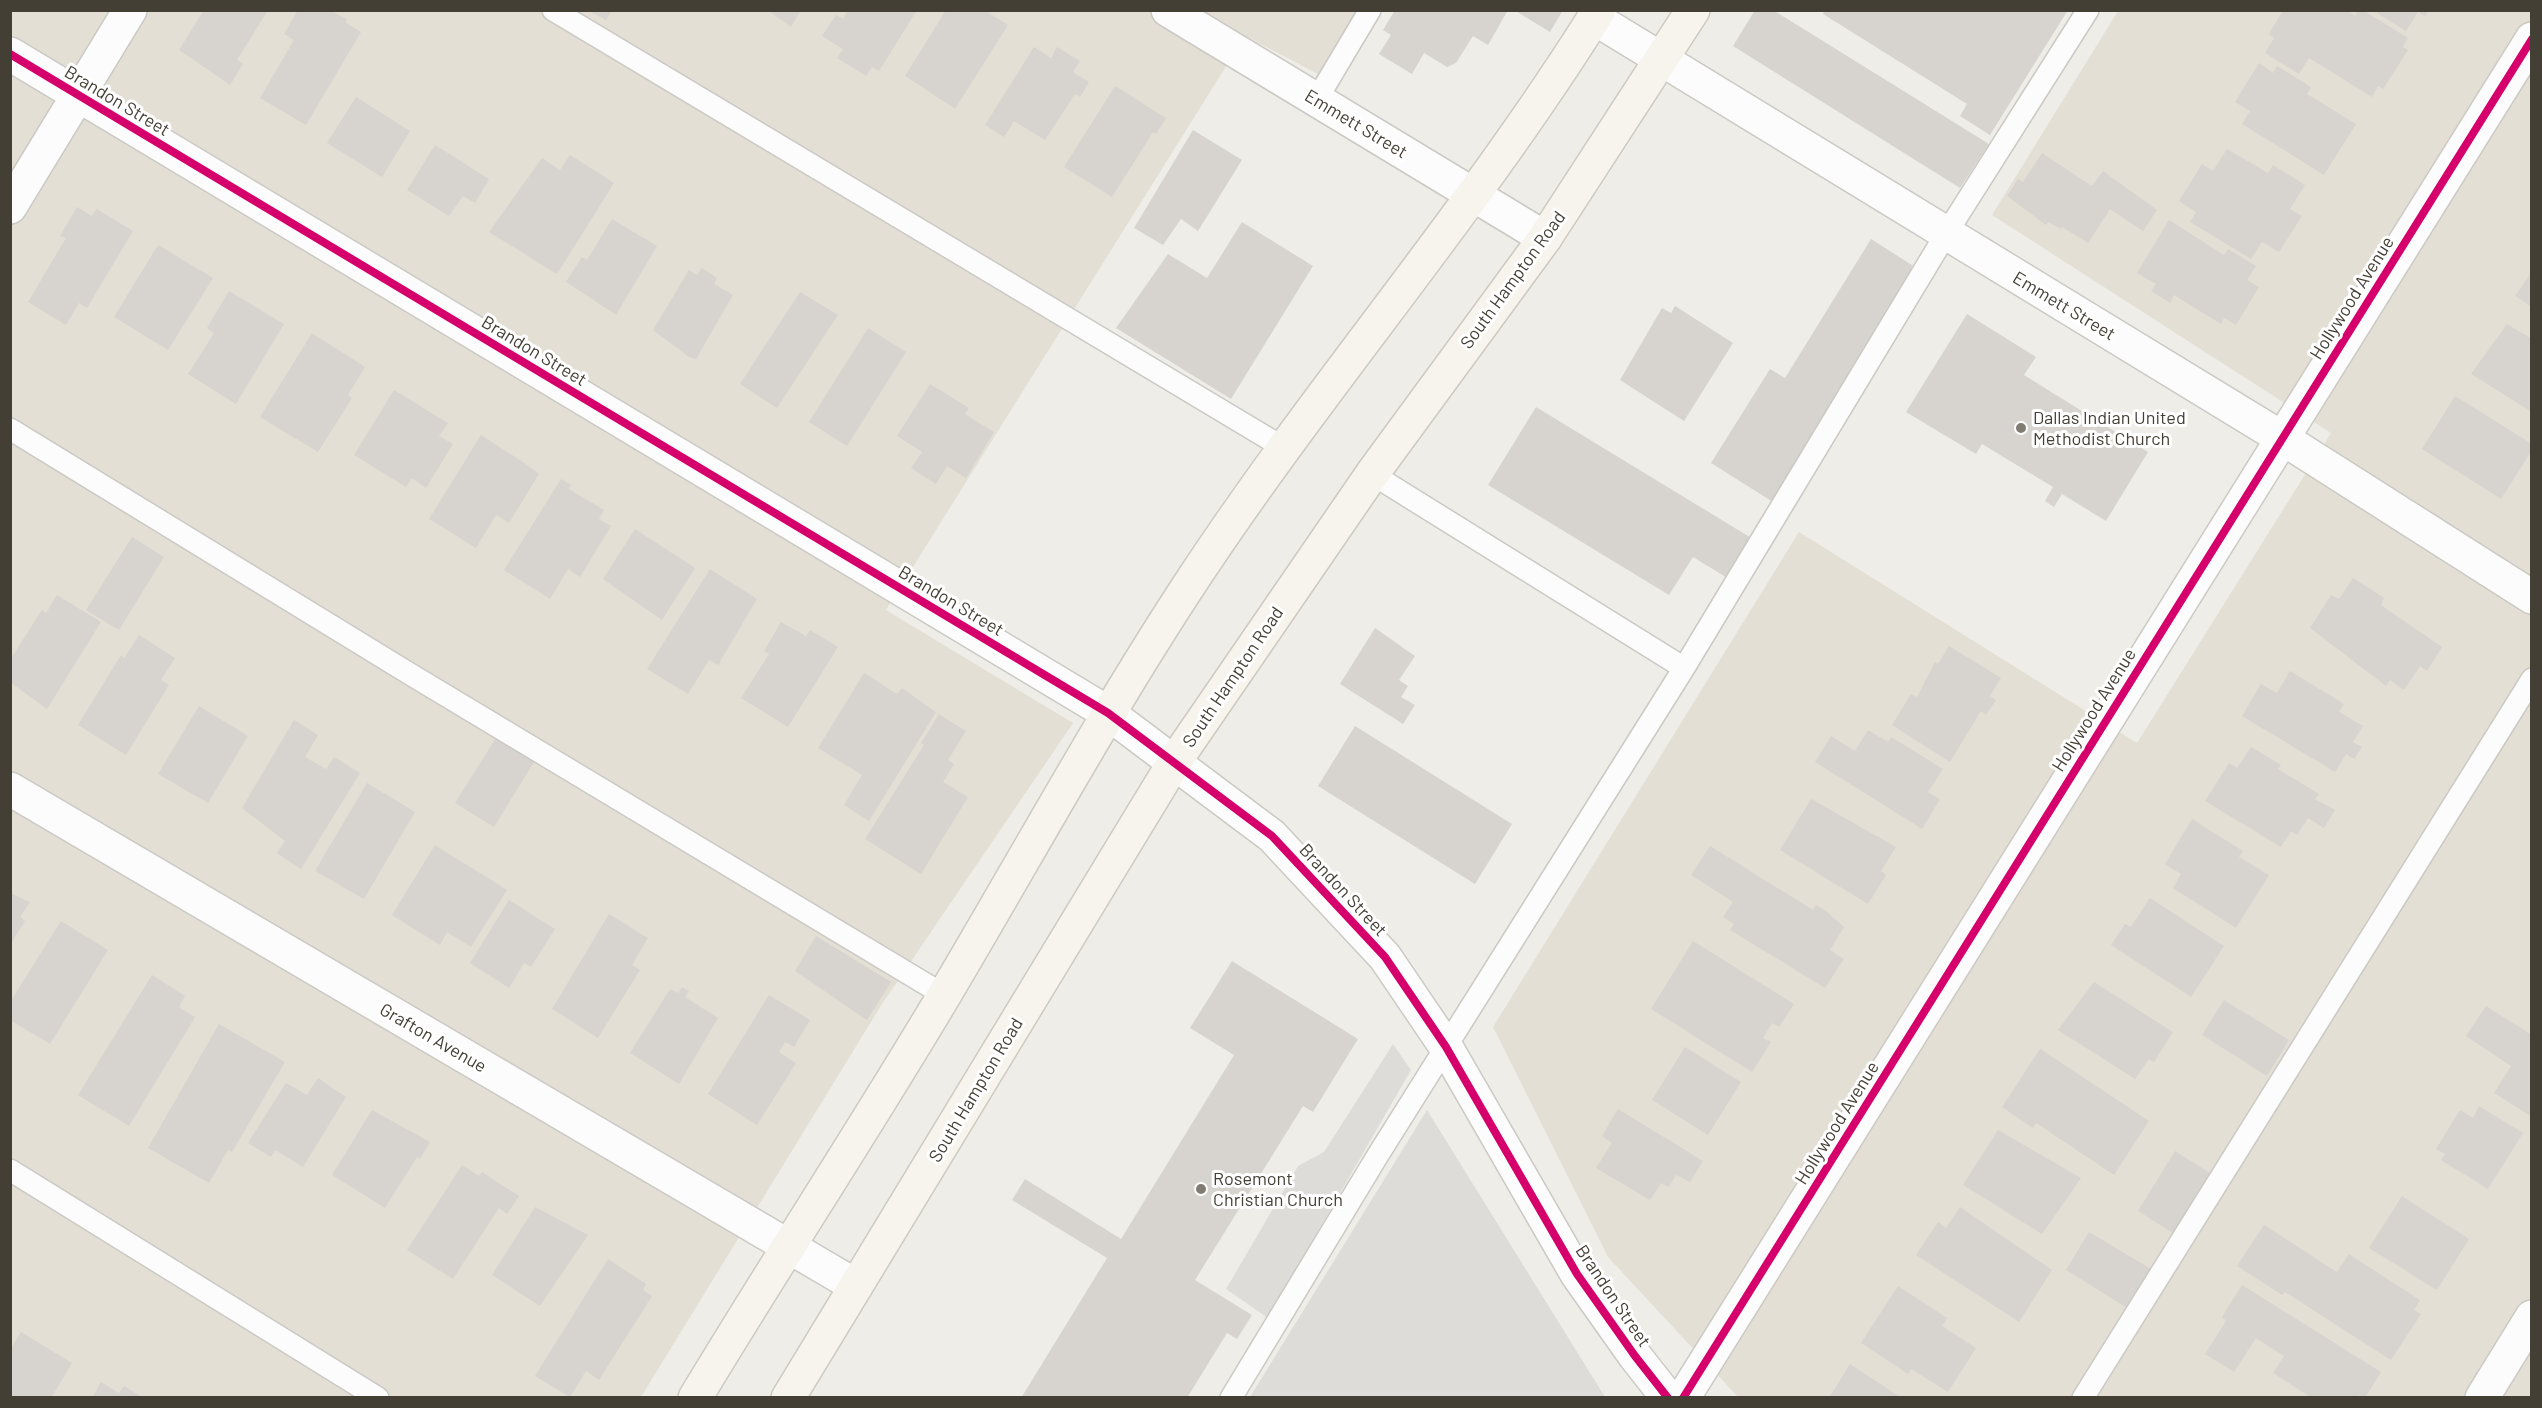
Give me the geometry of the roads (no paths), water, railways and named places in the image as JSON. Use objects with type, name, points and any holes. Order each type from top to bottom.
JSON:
[{"type":"main road","name":"South Hampton Road","points":[[788,1398],[1175,761],[1372,474],[1545,238],[1663,60],[1693,10]]},
{"type":"main road","points":[[695,1398],[944,995],[1108,712],[1193,578],[1284,448],[1474,196],[1534,110],[1596,14]]},
{"type":"street","points":[[10,207],[130,10]]},
{"type":"street","name":"Emmett Street","points":[[1168,10],[1545,238]]},
{"type":"street","name":"Emmett Street","points":[[1596,14],[1663,60],[2282,438],[2532,597]]},
{"type":"street","name":"Hollywood Avenue","points":[[1683,1398],[2532,39]]},
{"type":"street","name":"Brandon Street","points":[[10,54],[1108,712],[1272,836],[1385,957],[1446,1047],[1577,1274],[1668,1398]]},
{"type":"street","name":"Grafton Avenue","points":[[10,789],[856,1286]]},
{"type":"street","points":[[2482,1398],[2532,1317]]},
{"type":"lane","points":[[553,10],[1284,448]]},
{"type":"lane","points":[[1317,99],[1370,10]]},
{"type":"lane","points":[[1231,1398],[1446,1047],[1684,668],[1946,234],[2088,10]]},
{"type":"lane","points":[[10,429],[410,674],[944,995]]},
{"type":"lane","points":[[1372,474],[1684,668]]},
{"type":"lane","points":[[2083,1398],[2532,680]]},
{"type":"lane","points":[[10,1170],[378,1398]]},
{"type":"place","name":"Dallas Indian United Methodist Church","points":[[2021,428]]},
{"type":"place","name":"Rosemont Christian Church","points":[[1201,1189]]}]
